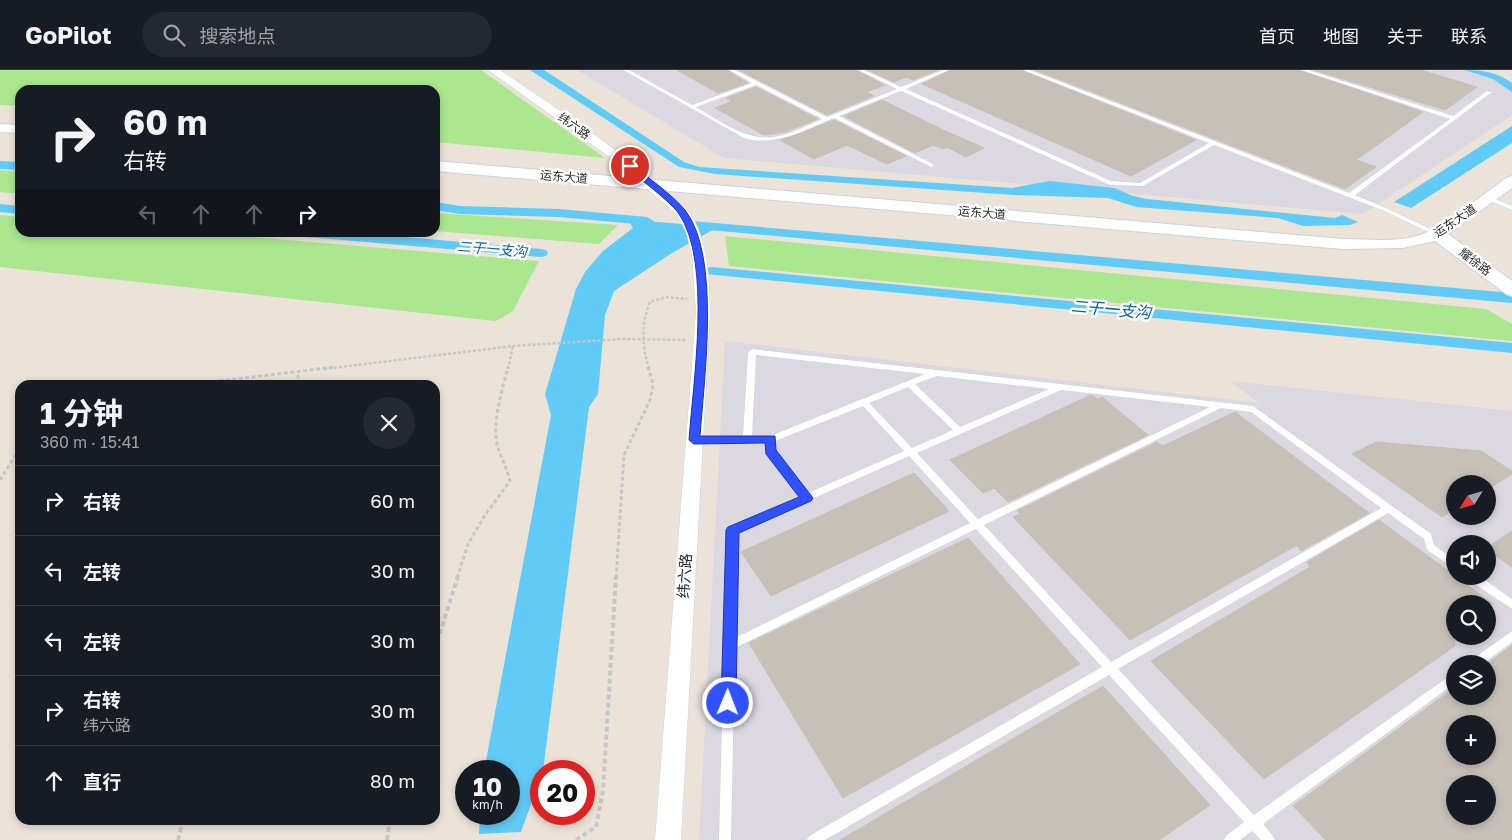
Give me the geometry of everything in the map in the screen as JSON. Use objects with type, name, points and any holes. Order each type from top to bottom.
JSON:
[{"type":"street","name":"纬六路","points":[[493,70],[619,157],[652,185],[685,216],[697,246],[703,308],[668,840]]},
{"type":"street","points":[[0,128],[15,129]]},
{"type":"street","name":"运东大道","points":[[440,166],[1343,244],[1400,245],[1428,239],[1437,234],[1512,181]]},
{"type":"street","name":"耀徐路","points":[[1437,234],[1512,290]]},
{"type":"lane","points":[[625,70],[751,139],[786,136],[947,70]]},
{"type":"lane","points":[[731,70],[826,119]]},
{"type":"lane","points":[[860,70],[1110,183],[1133,186],[1147,182],[1214,143]]},
{"type":"lane","points":[[1025,70],[1384,209],[1437,234]]},
{"type":"lane","points":[[1303,70],[1454,118]]},
{"type":"lane","points":[[691,107],[757,83]]},
{"type":"lane","points":[[1350,196],[1489,92]]},
{"type":"lane","points":[[834,116],[931,165]]},
{"type":"lane","points":[[1488,198],[1512,208]]},
{"type":"lane","points":[[747,440],[752,352],[1253,409],[1428,538],[1430,547],[1446,559]]},
{"type":"lane","points":[[694,440],[771,439],[937,373]]},
{"type":"lane","points":[[910,384],[959,431]]},
{"type":"lane","points":[[725,840],[732,530],[1060,387]]},
{"type":"lane","points":[[864,402],[1269,840]]},
{"type":"lane","points":[[730,644],[1220,406]]},
{"type":"lane","points":[[771,439],[770,451],[807,498]]},
{"type":"lane","points":[[813,840],[1388,508]]},
{"type":"lane","points":[[1484,585],[1512,605]]},
{"type":"lane","points":[[1486,655],[1512,636]]},
{"type":"lane","points":[[1230,840],[1446,684]]},
{"type":"path","points":[[576,840],[596,827],[603,791],[624,455],[650,400],[653,384],[643,348],[645,314],[650,302],[666,297],[684,299],[703,308]]},
{"type":"path","points":[[230,380],[512,346],[622,339],[701,340]]},
{"type":"path","points":[[440,633],[468,544],[485,515],[510,481],[506,464],[498,447],[497,414],[512,346]]},
{"type":"path","points":[[297,380],[299,372]]},
{"type":"path","points":[[0,480],[15,456]]},
{"type":"path","points":[[178,840],[182,825]]},
{"type":"path","points":[[387,840],[389,825]]},
{"type":"shaded area","points":[[577,70],[1461,70],[1507,83],[1512,91],[1512,115],[1363,214],[724,158]]},
{"type":"shaded area","points":[[725,341],[1259,403],[1230,381],[1512,411],[1512,840],[699,840]]},
{"type":"green space","points":[[0,70],[481,70],[605,158],[440,142],[440,85],[15,85],[15,106],[0,105]]},
{"type":"green space","points":[[0,170],[15,172],[15,194],[0,192]]},
{"type":"green space","points":[[440,213],[618,225],[599,244],[440,231]]},
{"type":"green space","points":[[0,215],[15,216],[15,237],[252,237],[539,261],[513,311],[496,321],[0,267]]},
{"type":"green space","points":[[725,236],[1486,309],[1512,324],[1512,341],[729,266]]},
{"type":"water","points":[[530,70],[544,70],[684,162],[699,167],[1012,188],[1050,181],[1114,188],[1133,196],[1147,199],[1335,218],[1342,215],[1358,222],[1350,225],[1303,226],[1278,218],[1136,207],[1108,198],[1014,195],[715,174],[679,167]]},
{"type":"water","points":[[1464,70],[1484,71],[1501,76],[1512,83],[1512,92],[1493,79]]},
{"type":"water","points":[[1512,126],[1512,143],[1411,208],[1394,202]]},
{"type":"water","points":[[622,219],[718,227],[672,253],[614,291],[605,315],[598,394],[589,407],[544,760],[530,760],[530,807],[521,832],[479,834],[479,825],[520,825],[520,760],[486,760],[551,415],[545,394],[576,289],[585,272],[603,251],[633,228],[630,223]]},
{"type":"building","points":[[677,70],[727,70],[748,83],[718,93]]},
{"type":"building","points":[[739,70],[856,70],[885,85],[866,92],[874,96],[827,115]]},
{"type":"building","points":[[868,70],[938,70],[913,80],[906,77],[894,82]]},
{"type":"building","points":[[951,70],[1021,70],[1196,140],[1131,176],[922,84]]},
{"type":"building","points":[[1035,70],[1299,70],[1423,112],[1356,160],[1376,167],[1345,189]]},
{"type":"building","points":[[1314,70],[1420,70],[1477,87],[1445,110]]},
{"type":"building","points":[[756,87],[818,119],[785,132],[764,135],[715,108],[733,101],[726,98]]},
{"type":"building","points":[[882,100],[984,148],[966,157],[947,147],[943,149],[933,145],[915,153],[844,116]]},
{"type":"building","points":[[834,120],[906,156],[887,164],[847,145],[814,159],[780,140]]},
{"type":"building","points":[[1091,395],[1098,399],[1102,397],[1148,435],[1008,502],[994,488],[983,493],[950,460]]},
{"type":"building","points":[[1235,412],[1369,513],[1301,551],[1297,545],[1130,640],[1013,517],[1020,514],[1017,511],[1157,442],[1163,446]]},
{"type":"building","points":[[1376,442],[1481,451],[1512,471],[1512,474],[1496,484],[1496,475],[1446,475],[1446,515],[1442,517],[1352,454]]},
{"type":"building","points":[[914,473],[949,511],[771,596],[741,552]]},
{"type":"building","points":[[1379,520],[1446,569],[1446,585],[1467,585],[1481,595],[1446,595],[1446,645],[1455,646],[1264,779],[1151,661],[1310,567],[1307,562]]},
{"type":"building","points":[[1512,531],[1512,567],[1496,556],[1496,542]]},
{"type":"building","points":[[968,538],[1080,664],[843,798],[749,643]]},
{"type":"building","points":[[1512,645],[1512,840],[1326,840],[1293,806],[1446,694],[1446,705],[1496,705],[1496,657]]},
{"type":"building","points":[[1103,686],[1210,805],[1159,840],[840,840]]},
{"type":"waterway","points":[[0,165],[15,166]]},
{"type":"waterway","points":[[440,207],[460,210],[559,213],[647,221]]},
{"type":"waterway","name":"二干一支沟","points":[[0,208],[15,210]]},
{"type":"waterway","points":[[692,225],[1512,298]]},
{"type":"waterway","name":"二干一支沟","points":[[353,237],[541,253]]},
{"type":"waterway","name":"二干一支沟","points":[[711,271],[1512,348]]},
{"type":"route","points":[[630,166],[681,211],[692,231],[697,246],[703,312],[694,440],[771,439],[770,451],[807,498],[732,530],[728,703]]}]
